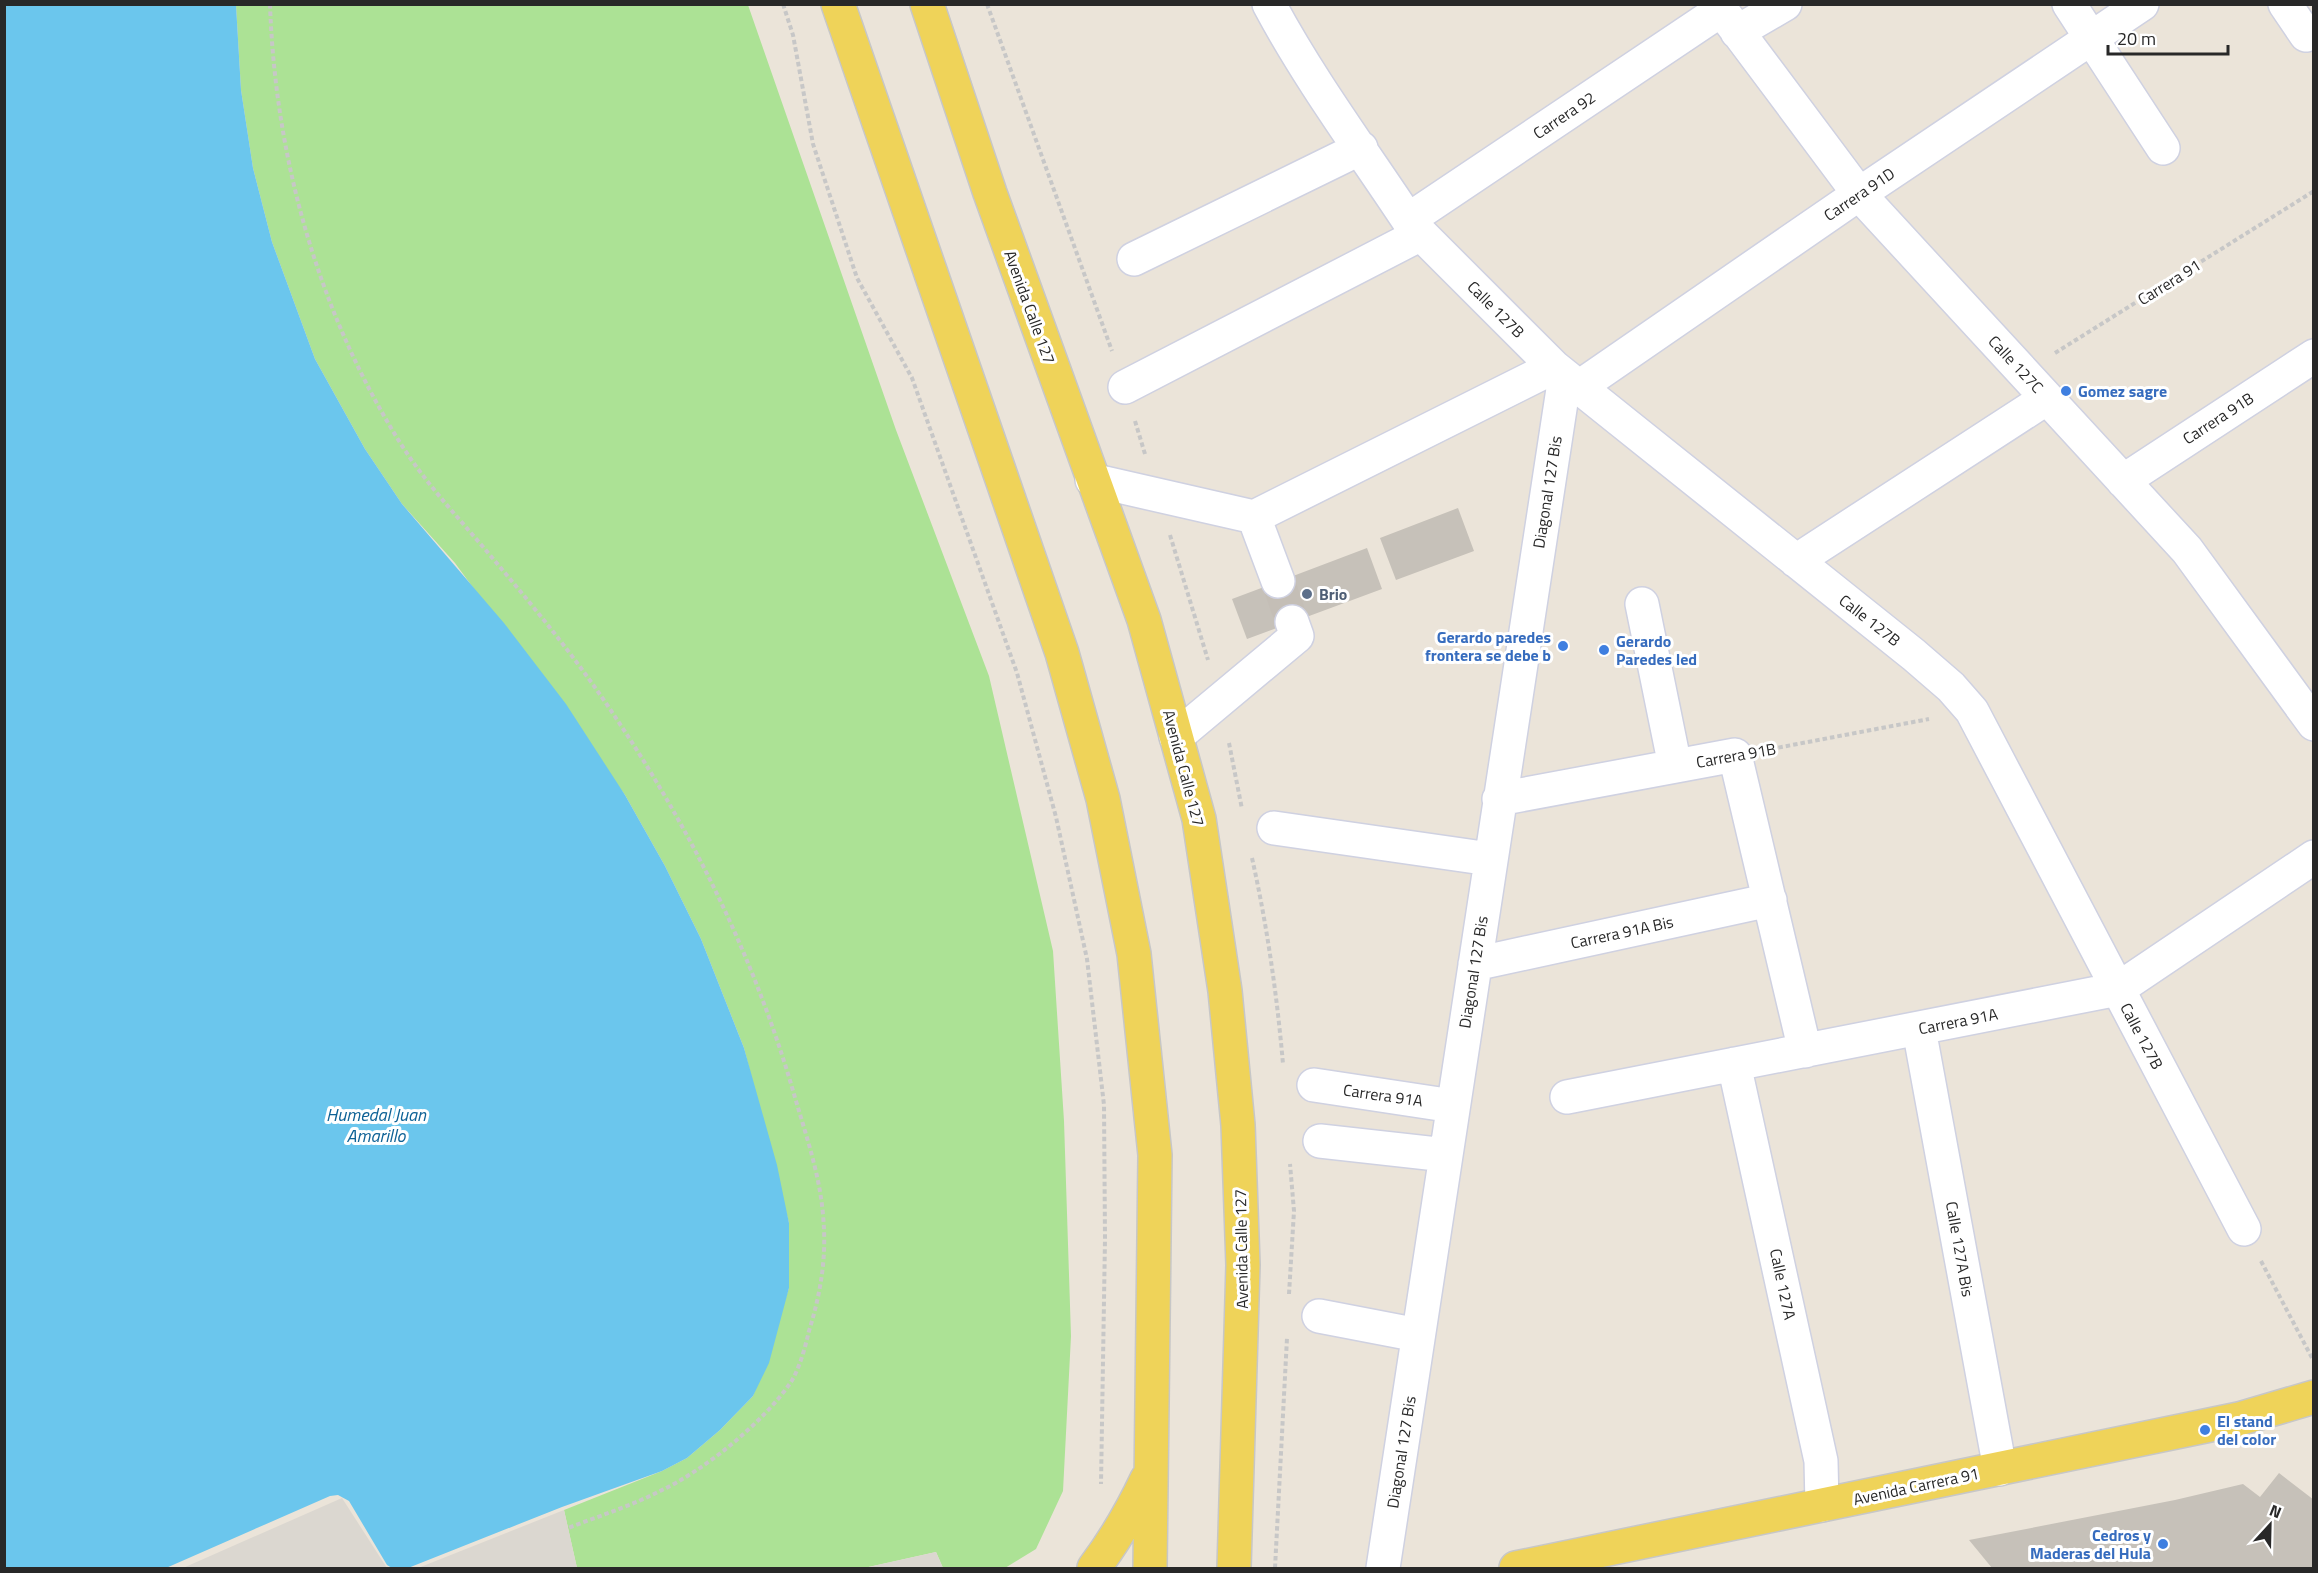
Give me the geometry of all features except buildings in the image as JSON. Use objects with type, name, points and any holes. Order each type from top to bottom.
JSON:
[{"type":"main road","points":[[838,4],[1062,653],[1103,799],[1134,954],[1155,1155],[1150,1569]]},
{"type":"main road","name":"Avenida Calle 127","points":[[927,4],[990,193],[1144,620],[1199,819],[1225,991],[1238,1125],[1243,1265],[1234,1569]]},
{"type":"main road","name":"Avenida Carrera 91","points":[[1516,1569],[2239,1419],[2313,1397]]},
{"type":"main road","points":[[1094,1569],[1122,1528],[1152,1469]]},
{"type":"street","name":"Calle 127B","points":[[1269,4],[1285,34],[1414,227],[1566,376],[1914,655],[1951,687],[1972,711],[2244,1229]]},
{"type":"street","name":"Carrera 92","points":[[1125,387],[1414,227],[1725,15],[1785,4]]},
{"type":"street","points":[[2070,4],[2163,148]]},
{"type":"street","name":"Carrera 91D","points":[[1254,517],[1566,376],[1859,194],[2142,4]]},
{"type":"street","points":[[2286,4],[2306,35]]},
{"type":"street","name":"Calle 127C","points":[[1725,15],[1859,194],[2187,550],[2310,714]]},
{"type":"street","points":[[1134,259],[1360,148]]},
{"type":"street","name":"Carrera 91B","points":[[2123,481],[2313,356]]},
{"type":"street","name":"Diagonal 127 Bis","points":[[1383,1569],[1499,799],[1566,376]]},
{"type":"street","points":[[1796,561],[2047,398]]},
{"type":"street","points":[[1092,480],[1254,517],[1278,581]]},
{"type":"street","points":[[1642,604],[1675,766]]},
{"type":"street","points":[[1176,737],[1298,636],[1292,622]]},
{"type":"street","points":[[1735,755],[1804,1051]]},
{"type":"street","name":"Carrera 91B","points":[[1499,799],[1735,755]]},
{"type":"street","points":[[1274,828],[1490,859]]},
{"type":"street","name":"Carrera 91A","points":[[1567,1097],[2118,989],[2313,857]]},
{"type":"street","name":"Carrera 91A Bis","points":[[1475,964],[1770,900]]},
{"type":"street","name":"Calle 127A Bis","points":[[1919,1029],[2000,1469]]},
{"type":"street","name":"Calle 127A","points":[[1734,1064],[1821,1461],[1822,1505]]},
{"type":"street","name":"Carrera 91A","points":[[1314,1085],[1453,1106]]},
{"type":"street","points":[[1320,1141],[1446,1155]]},
{"type":"street","points":[[1319,1316],[1418,1335]]},
{"type":"path","points":[[270,4],[275,81],[287,159],[306,233],[349,349],[399,440],[430,486],[531,605],[600,695],[659,785],[699,856],[735,930],[778,1038],[806,1138],[823,1214],[823,1278],[803,1354],[792,1380],[745,1433],[697,1469],[663,1491],[568,1528]]},
{"type":"path","points":[[783,4],[793,35],[813,144],[857,278],[912,378],[1017,673],[1056,817],[1087,958],[1104,1105],[1105,1239],[1101,1489]]},
{"type":"path","name":"Carrera 91","points":[[2024,373],[2313,191]]},
{"type":"path","name":"Carrera 91B","points":[[1735,755],[1972,711]]},
{"type":"path","points":[[2244,1229],[2312,1358]]},
{"type":"green space","points":[[236,5],[748,5],[896,430],[989,676],[1053,951],[1064,1121],[1071,1336],[1063,1491],[1036,1549],[1005,1568],[943,1568],[936,1552],[864,1568],[577,1568],[564,1510],[662,1471],[687,1458],[720,1430],[753,1396],[789,1288],[789,1223],[744,1048],[701,939],[665,866],[625,795],[455,563],[402,504],[365,449],[315,359],[272,242],[253,168],[241,90]]},
{"type":"shaded area","points":[[342,1498],[387,1568],[183,1568]]},
{"type":"shaded area","points":[[564,1510],[577,1568],[418,1568]]},
{"type":"shaded area","points":[[936,1552],[943,1568],[864,1568]]},
{"type":"water","name":"Humedal Juan Amarillo","points":[[5,4],[236,5],[241,90],[253,168],[272,242],[315,359],[365,449],[402,504],[504,623],[566,704],[625,795],[665,866],[701,939],[744,1048],[777,1165],[789,1223],[789,1288],[769,1363],[753,1396],[720,1430],[687,1458],[662,1471],[562,1507],[408,1568],[392,1568],[387,1565],[349,1501],[338,1495],[330,1496],[166,1568],[5,1568]]},
{"type":"tunnel","points":[[1278,581],[1292,622]]},
{"type":"place","name":"Gomez sagre","points":[[2066,391]]},
{"type":"place","name":"Brio","points":[[1307,594]]},
{"type":"place","name":"Gerardo paredes frontera se debe b","points":[[1563,646]]},
{"type":"place","name":"Gerardo Paredes Ied","points":[[1604,650]]},
{"type":"place","name":"El stand del color","points":[[2205,1430]]},
{"type":"place","name":"Cedros y Maderas del Hula","points":[[2163,1544]]}]
